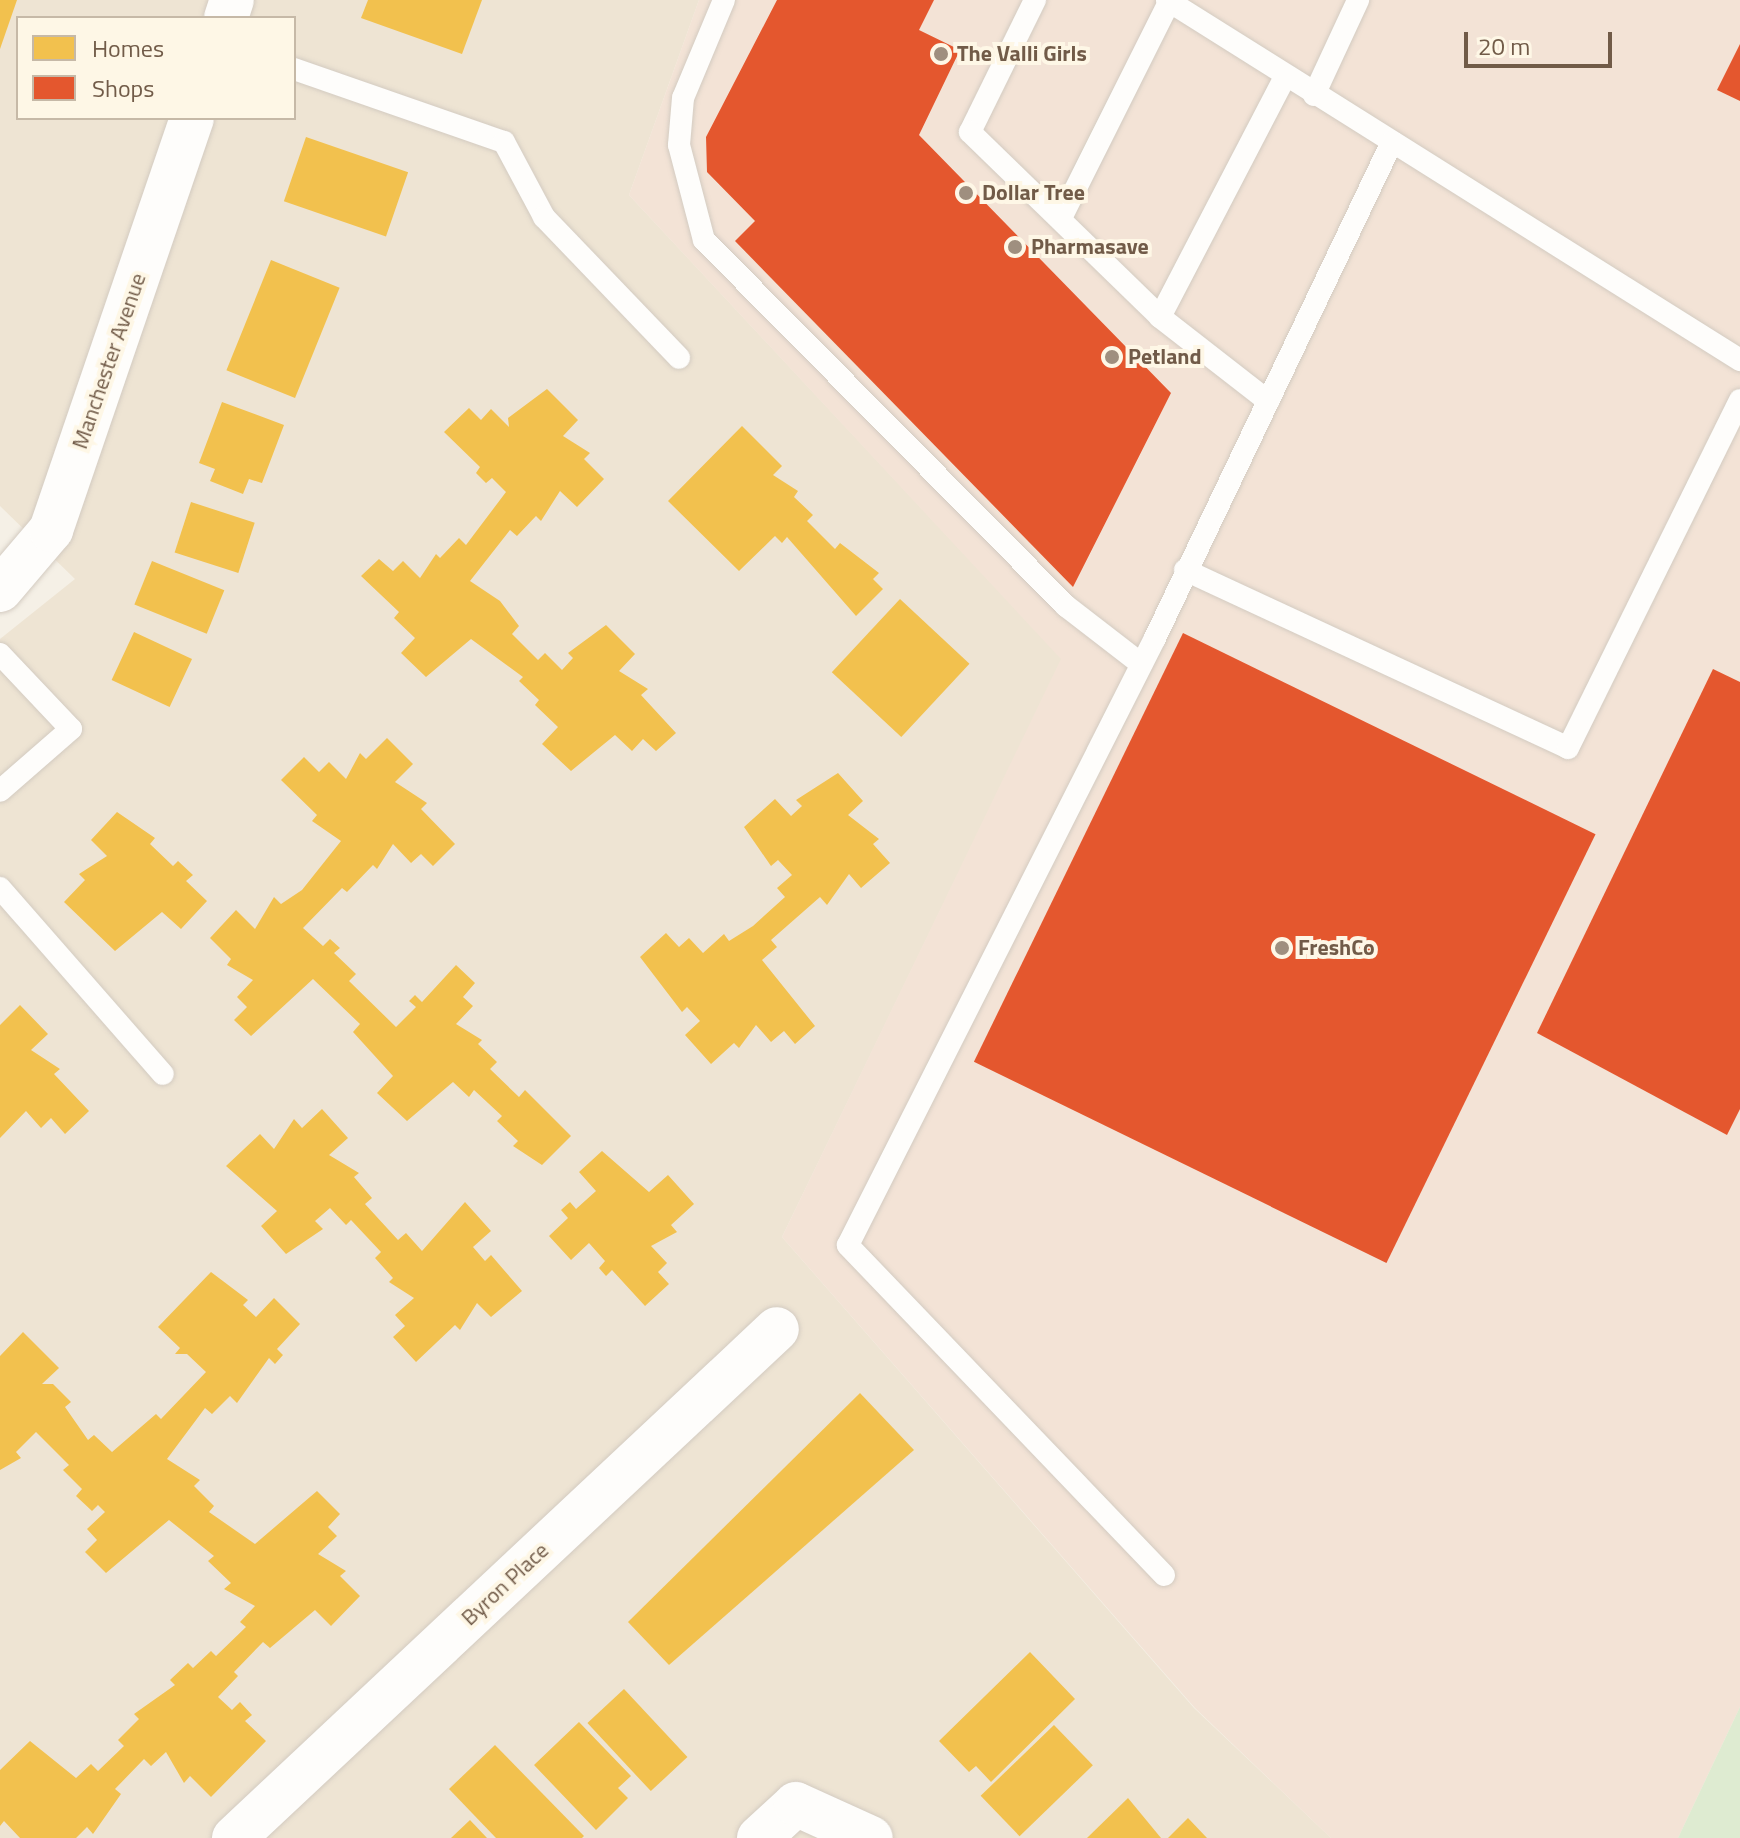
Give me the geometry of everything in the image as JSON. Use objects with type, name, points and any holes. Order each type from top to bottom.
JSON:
[{"type":"street","name":"Manchester Avenue","points":[[0,590],[51,530],[191,120]]},
{"type":"street","name":"Byron Place","points":[[234,1838],[777,1329]]},
{"type":"street","points":[[759,1838],[796,1804],[871,1838]]},
{"type":"lane","points":[[724,0],[683,98],[680,129],[688,198],[704,240],[1066,606],[1141,664]]},
{"type":"lane","points":[[1035,0],[970,132],[1160,317],[1268,401]]},
{"type":"lane","points":[[1314,95],[1358,0]]},
{"type":"lane","points":[[1061,218],[1168,1],[1740,360]]},
{"type":"lane","points":[[296,70],[504,142],[544,217],[679,358]]},
{"type":"lane","points":[[1160,317],[1285,77]]},
{"type":"lane","points":[[1164,1575],[848,1245],[1141,664],[1392,142]]},
{"type":"lane","points":[[1185,570],[1568,748],[1740,400]]},
{"type":"lane","points":[[0,654],[71,729],[0,791]]},
{"type":"lane","points":[[0,888],[163,1074]]},
{"type":"shaded area","points":[[0,0],[699,0],[629,195],[1062,659],[782,1237],[1194,1708],[1331,1838],[0,1838],[0,639],[75,579],[0,506]]},
{"type":"shaded area","points":[[699,0],[1740,0],[1740,1707],[1678,1838],[1331,1838],[1195,1708],[782,1237],[1061,659],[629,195]]},
{"type":"green space","points":[[1740,1707],[1740,1838],[1678,1838]]},
{"type":"building: Homes","points":[[0,0],[17,0],[0,49]]},
{"type":"building: Homes","points":[[368,0],[482,0],[462,54],[361,18]]},
{"type":"building: Homes","points":[[306,137],[408,172],[386,236],[284,201]]},
{"type":"building: Homes","points":[[271,260],[340,288],[295,398],[226,370]]},
{"type":"building: Homes","points":[[547,389],[578,420],[563,436],[590,453],[584,459],[604,479],[577,507],[560,491],[541,521],[536,516],[517,536],[510,530],[470,581],[500,601],[519,626],[512,634],[538,660],[545,653],[562,670],[573,658],[568,653],[606,625],[635,654],[619,671],[648,689],[641,695],[676,733],[656,751],[643,739],[632,751],[615,735],[571,771],[542,744],[558,727],[535,705],[539,700],[519,681],[523,677],[471,639],[426,677],[401,653],[415,638],[394,618],[399,612],[361,576],[379,559],[393,571],[403,561],[420,578],[436,554],[440,558],[459,538],[466,545],[506,492],[492,478],[486,483],[476,473],[480,467],[444,432],[469,408],[481,420],[491,409],[509,427],[508,418]]},
{"type":"building: Homes","points":[[222,402],[284,425],[262,483],[249,479],[243,494],[210,481],[215,469],[199,463]]},
{"type":"building: Homes","points":[[742,426],[782,466],[773,475],[798,491],[794,497],[813,515],[807,521],[835,549],[840,543],[879,573],[873,579],[883,589],[856,616],[787,537],[782,543],[775,536],[739,571],[668,501]]},
{"type":"building: Homes","points":[[191,502],[255,523],[238,573],[175,552]]},
{"type":"building: Homes","points":[[152,561],[224,590],[207,634],[134,605]]},
{"type":"building: Homes","points":[[900,599],[969,664],[901,737],[832,672]]},
{"type":"building: Homes","points":[[134,632],[192,659],[170,707],[112,680]]},
{"type":"building: Homes","points":[[387,738],[413,764],[395,782],[427,803],[421,809],[455,844],[433,866],[421,854],[411,863],[393,844],[377,869],[373,865],[347,892],[342,888],[303,928],[323,946],[330,939],[340,948],[334,953],[356,974],[349,981],[396,1027],[416,1007],[409,1001],[415,995],[422,1002],[456,965],[475,983],[463,997],[473,1006],[456,1024],[482,1040],[478,1044],[497,1062],[490,1069],[519,1097],[525,1090],[571,1136],[542,1165],[513,1146],[518,1141],[497,1121],[502,1116],[474,1090],[469,1097],[453,1082],[407,1121],[377,1093],[393,1076],[353,1032],[360,1024],[313,979],[251,1036],[234,1020],[247,1007],[237,997],[253,980],[227,965],[231,959],[210,938],[236,910],[255,929],[274,897],[281,904],[302,890],[341,841],[312,821],[317,815],[281,780],[304,757],[319,772],[329,762],[346,779],[360,753],[366,759]]},
{"type":"building: Homes","points":[[838,773],[863,801],[848,815],[879,839],[873,844],[890,863],[861,888],[849,874],[827,905],[820,897],[771,940],[777,947],[762,960],[815,1026],[795,1044],[784,1031],[771,1042],[756,1025],[739,1048],[734,1043],[711,1064],[685,1035],[700,1021],[687,1007],[682,1012],[640,957],[666,933],[679,947],[689,938],[703,953],[724,934],[729,941],[753,926],[785,897],[777,888],[792,875],[778,860],[771,866],[744,827],[775,799],[791,816],[802,806],[796,800]]},
{"type":"building: Homes","points":[[117,812],[155,838],[150,844],[173,866],[178,861],[193,875],[186,881],[207,901],[181,929],[162,912],[115,951],[64,902],[85,880],[79,874],[107,856],[91,840]]},
{"type":"building: Homes","points":[[20,1005],[48,1034],[31,1050],[60,1069],[54,1074],[89,1111],[65,1134],[51,1118],[41,1128],[26,1111],[0,1138],[0,1025]]},
{"type":"building: Homes","points":[[322,1109],[348,1138],[329,1155],[359,1173],[354,1177],[372,1198],[365,1204],[398,1240],[406,1233],[422,1251],[465,1202],[491,1231],[473,1247],[485,1261],[491,1255],[522,1291],[491,1317],[477,1303],[460,1330],[455,1325],[416,1362],[393,1337],[405,1326],[395,1315],[414,1298],[389,1282],[393,1278],[375,1258],[381,1252],[351,1220],[346,1225],[330,1208],[315,1221],[323,1229],[286,1254],[261,1226],[277,1211],[226,1166],[260,1134],[274,1149],[294,1119],[302,1128]]},
{"type":"building: Homes","points":[[602,1151],[649,1192],[668,1175],[694,1204],[671,1225],[677,1232],[651,1246],[667,1263],[658,1272],[669,1284],[645,1306],[612,1270],[606,1276],[599,1268],[605,1261],[589,1243],[571,1260],[549,1236],[568,1218],[561,1210],[570,1202],[576,1209],[596,1191],[579,1172]]},
{"type":"building: Homes","points":[[211,1272],[248,1300],[243,1305],[256,1317],[274,1298],[300,1324],[277,1349],[283,1355],[275,1364],[269,1358],[237,1403],[230,1396],[212,1414],[205,1408],[167,1459],[200,1480],[194,1486],[214,1506],[209,1512],[255,1544],[317,1491],[340,1514],[328,1527],[337,1536],[318,1554],[346,1571],[340,1576],[360,1596],[331,1626],[315,1610],[270,1648],[263,1642],[234,1672],[238,1676],[218,1697],[232,1710],[240,1702],[252,1715],[245,1721],[266,1741],[211,1797],[190,1776],[184,1783],[166,1752],[151,1766],[144,1759],[115,1789],[121,1794],[93,1834],[87,1827],[76,1838],[20,1838],[4,1821],[0,1826],[0,1770],[30,1741],[76,1778],[91,1764],[98,1771],[124,1746],[118,1740],[139,1719],[134,1714],[175,1685],[170,1680],[188,1663],[193,1668],[211,1651],[216,1656],[246,1627],[240,1622],[255,1606],[224,1589],[231,1583],[208,1561],[214,1556],[169,1520],[106,1573],[85,1552],[97,1540],[87,1529],[105,1512],[98,1505],[92,1511],[76,1496],[82,1489],[63,1470],[69,1465],[36,1432],[16,1452],[21,1458],[0,1470],[0,1356],[23,1332],[59,1368],[42,1384],[53,1384],[71,1402],[65,1407],[88,1440],[94,1435],[112,1452],[156,1414],[161,1419],[206,1372],[187,1354],[175,1354],[180,1348],[158,1327]]},
{"type":"building: Homes","points":[[860,1393],[914,1450],[669,1665],[628,1622]]},
{"type":"building: Homes","points":[[1030,1652],[1075,1699],[991,1782],[976,1766],[969,1772],[939,1741]]},
{"type":"building: Homes","points":[[624,1689],[687,1757],[651,1791],[587,1723]]},
{"type":"building: Homes","points":[[579,1722],[631,1776],[618,1788],[628,1798],[596,1830],[534,1765]]},
{"type":"building: Homes","points":[[1054,1725],[1093,1765],[1020,1836],[981,1796]]},
{"type":"building: Homes","points":[[495,1745],[584,1836],[582,1838],[496,1838],[449,1789]]},
{"type":"building: Homes","points":[[1128,1798],[1161,1838],[1087,1838]]},
{"type":"building: Homes","points":[[1188,1818],[1207,1838],[1168,1838]]},
{"type":"building: Homes","points":[[470,1820],[487,1838],[451,1838]]},
{"type":"building: Shops","points":[[777,0],[934,0],[919,30],[960,50],[919,135],[1171,393],[1073,587],[735,241],[755,221],[707,172],[706,137]]},
{"type":"building: Shops","points":[[1740,44],[1740,101],[1717,90]]},
{"type":"building: Shops","name":"FreshCo","points":[[1183,633],[1596,834],[1386,1263],[974,1062]]},
{"type":"building: Shops","points":[[1713,669],[1740,682],[1740,1109],[1727,1135],[1537,1033]]},
{"type":"place","name":"The Valli Girls","points":[[941,54]]},
{"type":"place","name":"Dollar Tree","points":[[966,193]]},
{"type":"place","name":"Pharmasave","points":[[1015,247]]},
{"type":"place","name":"Petland","points":[[1112,357]]},
{"type":"place","name":"FreshCo","points":[[1282,948]]}]
